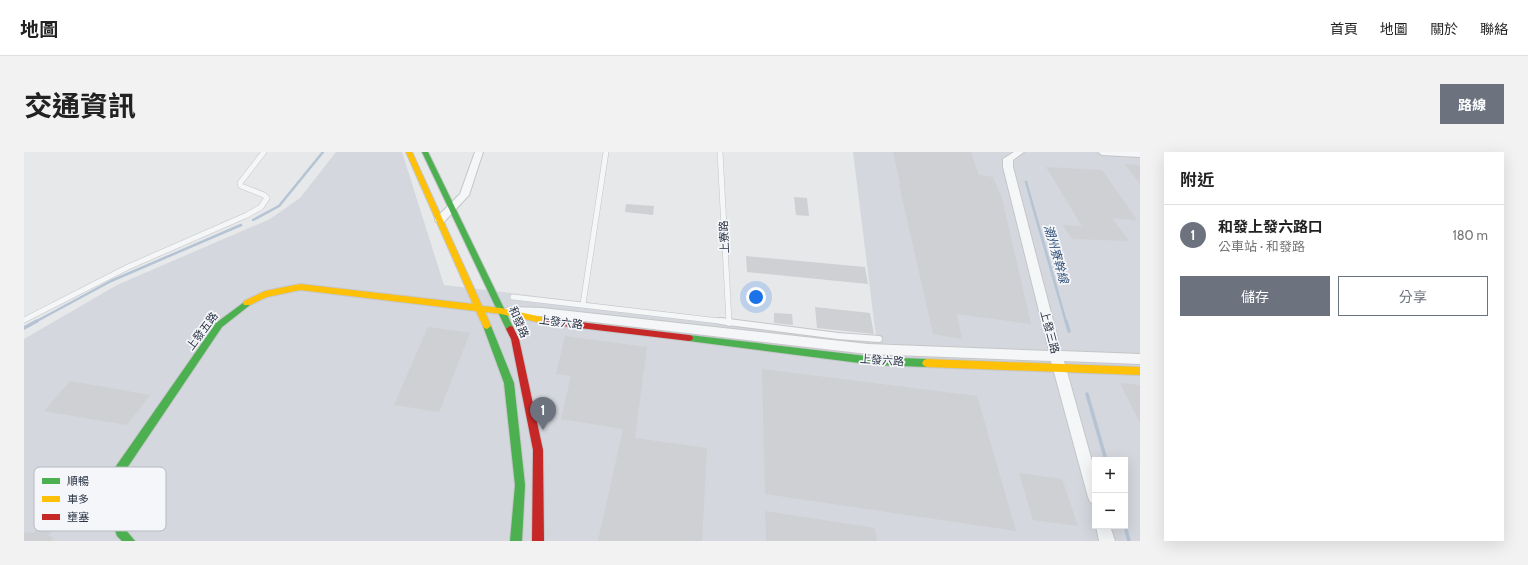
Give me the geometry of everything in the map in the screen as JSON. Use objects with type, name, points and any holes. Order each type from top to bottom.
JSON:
[{"type":"street","points":[[409,152],[480,309],[509,383],[520,485],[516,541]]},
{"type":"street","name":"和發路","points":[[424,152],[515,339],[538,450],[538,541]]},
{"type":"street","points":[[440,220],[452,210],[464,195],[479,152]]},
{"type":"street","name":"上發三路","points":[[1020,152],[1008,159],[1008,167],[1058,362],[1094,493]]},
{"type":"street","points":[[1102,152],[1140,154]]},
{"type":"street","name":"上發五路","points":[[121,467],[219,325],[236,308],[263,294],[279,289],[300,287],[501,312]]},
{"type":"street","name":"上發六路","points":[[501,312],[542,312],[868,349],[1058,362],[1140,371]]},
{"type":"street","name":"上發六路","points":[[1058,362],[1140,359]]},
{"type":"street","points":[[1104,529],[1107,541]]},
{"type":"street","name":"上發五路","points":[[121,531],[129,541]]},
{"type":"lane","points":[[24,320],[128,266],[247,215],[261,207],[267,198],[264,195],[244,189],[240,183],[264,152]]},
{"type":"lane","points":[[583,304],[606,152]]},
{"type":"lane","name":"上寮路","points":[[720,152],[729,323]]},
{"type":"lane","points":[[513,297],[583,304],[838,336],[879,339]]},
{"type":"shaded area","points":[[336,152],[402,152],[444,285],[876,337],[853,152],[1140,152],[1140,541],[24,541],[24,339],[117,285],[270,219],[300,198]]},
{"type":"building","points":[[893,152],[971,152],[979,175],[993,177],[1001,194],[1031,324],[957,314],[962,339],[933,334]]},
{"type":"building","points":[[1125,164],[1140,165],[1140,184]]},
{"type":"building","points":[[1046,167],[1102,170],[1137,220],[1112,218],[1129,241],[1072,239],[1063,225],[1082,226]]},
{"type":"building","points":[[794,197],[807,198],[809,216],[796,215]]},
{"type":"building","points":[[626,204],[654,206],[653,215],[625,212]]},
{"type":"building","points":[[746,256],[865,267],[868,284],[747,272]]},
{"type":"building","points":[[815,307],[870,313],[874,334],[817,328]]},
{"type":"building","points":[[774,313],[792,314],[793,325],[774,323]]},
{"type":"building","points":[[428,327],[470,333],[439,412],[394,405]]},
{"type":"building","points":[[565,336],[647,347],[635,438],[707,448],[702,541],[598,541],[623,429],[561,419],[571,376],[556,374]]},
{"type":"building","points":[[762,369],[977,396],[1016,531],[765,494]]},
{"type":"building","points":[[70,381],[150,395],[127,425],[44,411]]},
{"type":"building","points":[[1120,383],[1140,385],[1140,423]]},
{"type":"building","points":[[1019,473],[1062,479],[1078,526],[1033,520]]},
{"type":"building","points":[[765,511],[875,528],[877,541],[766,541]]},
{"type":"building","points":[[35,531],[52,531],[48,536],[53,537],[52,541],[24,541],[24,532],[34,533]]},
{"type":"waterway","points":[[253,220],[279,206],[323,152]]},
{"type":"waterway","name":"潮州寮幹線","points":[[1026,182],[1066,322]]},
{"type":"waterway","points":[[35,322],[111,281],[241,225]]},
{"type":"waterway","points":[[24,328],[37,321]]},
{"type":"waterway","name":"潮州寮幹線","points":[[1066,321],[1069,331]]},
{"type":"waterway","name":"潮州寮幹線","points":[[1087,394],[1105,457]]},
{"type":"waterway","name":"潮州寮幹線","points":[[1126,529],[1129,541]]},
{"type":"traffic: fast","points":[[425,152],[510,329]]},
{"type":"traffic: fast","points":[[121,467],[219,325],[247,303]]},
{"type":"traffic: fast","points":[[487,326],[509,383],[520,485],[516,541]]},
{"type":"traffic: fast","points":[[689,338],[875,361],[927,363]]},
{"type":"traffic: fast","points":[[121,531],[129,541]]},
{"type":"traffic: slow","points":[[409,152],[487,326]]},
{"type":"traffic: slow","points":[[247,303],[265,294],[300,287],[501,311],[546,321]]},
{"type":"traffic: slow","points":[[927,363],[1140,371]]},
{"type":"traffic: jam","points":[[546,321],[689,338]]},
{"type":"traffic: jam","points":[[510,329],[515,339],[538,450],[538,541]]},
{"type":"place","name":"和發上發六路口","points":[[543,430]]}]
